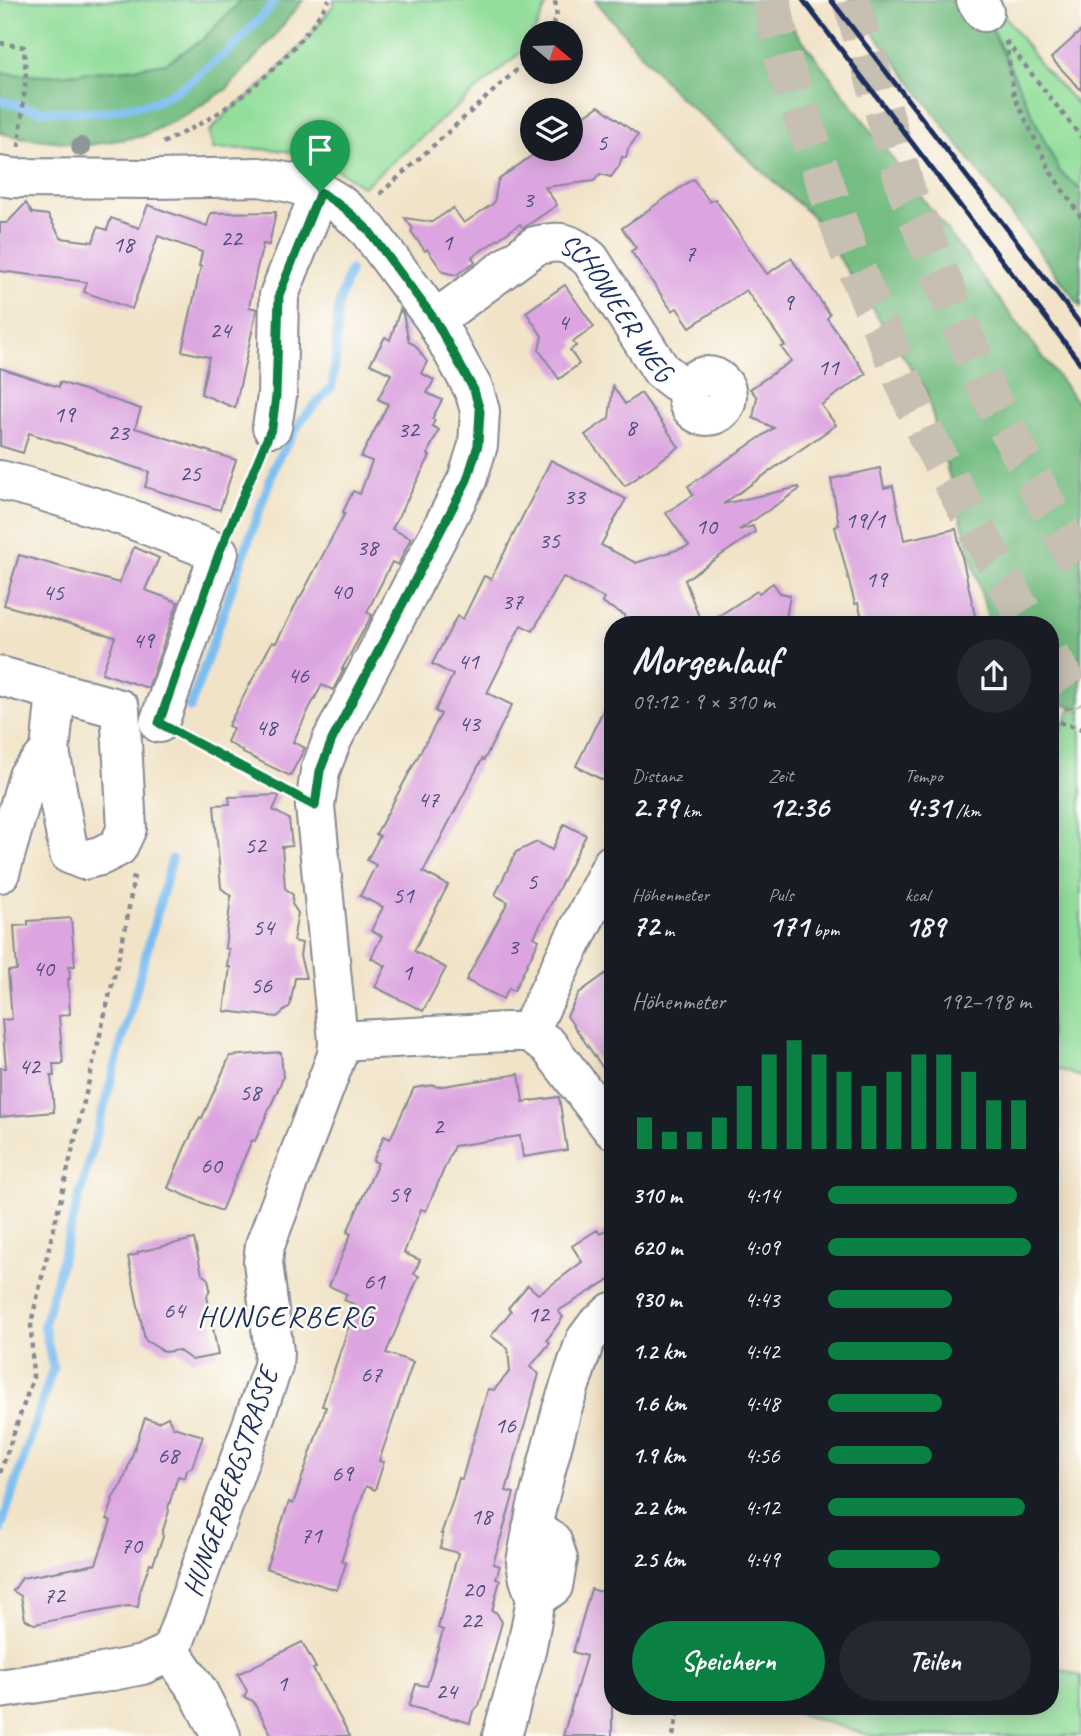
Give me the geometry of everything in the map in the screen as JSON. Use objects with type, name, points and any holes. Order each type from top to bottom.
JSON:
[{"type":"street","name":"HUNGERBERGSTRASSE","points":[[0,176],[155,179],[260,177],[320,192],[338,203],[369,231],[435,320],[474,390],[480,411],[478,445],[467,480],[332,740],[320,771],[315,806],[338,1041],[337,1055],[265,1245],[262,1262],[274,1352],[273,1366],[171,1652]]},
{"type":"street","points":[[272,427],[276,396],[279,295],[320,192]]},
{"type":"street","name":"SCHOWEER WEG","points":[[435,320],[535,246],[553,242],[573,245],[590,259],[661,370],[675,382],[690,388]]},
{"type":"street","points":[[0,480],[122,516],[219,553],[159,723]]},
{"type":"street","points":[[0,676],[120,709],[127,828],[118,847],[100,856],[83,860],[69,854],[50,751],[56,692]]},
{"type":"street","points":[[0,873],[29,776],[50,751]]},
{"type":"street","points":[[529,1032],[604,880]]},
{"type":"street","points":[[338,1041],[529,1032],[548,1045],[604,1118]]},
{"type":"street","points":[[502,1736],[526,1651],[536,1599],[528,1579],[526,1562],[532,1528],[562,1409],[586,1341],[604,1319]]},
{"type":"street","points":[[0,1689],[102,1674],[142,1665],[171,1652],[198,1690],[220,1736]]},
{"type":"path","points":[[159,146],[215,115],[265,78],[299,41],[329,0]]},
{"type":"path","points":[[555,0],[555,21]]},
{"type":"path","points":[[989,17],[1081,137]]},
{"type":"path","points":[[989,17],[1014,96],[1052,174],[1081,217]]},
{"type":"path","points":[[0,43],[23,47],[26,77],[19,137]]},
{"type":"path","points":[[356,218],[520,67]]},
{"type":"path","points":[[219,553],[272,427]]},
{"type":"path","points":[[1059,722],[1081,729]]},
{"type":"path","points":[[159,723],[315,806]]},
{"type":"path","points":[[0,1473],[33,1378],[31,1323],[125,926],[135,873]]},
{"type":"path","points":[[673,1736],[677,1715]]},
{"type":"green space","points":[[0,0],[240,0],[202,40],[166,63],[130,69],[42,76],[0,73]]},
{"type":"green space","points":[[240,0],[303,0],[227,89],[182,117],[143,136],[89,145],[0,133],[0,73],[42,76],[130,69],[166,63],[202,40]]},
{"type":"green space","points":[[334,0],[546,0],[547,4],[539,21],[520,21],[520,53],[363,187],[331,166],[303,154],[258,149],[213,149],[209,132],[229,111],[268,81],[303,44],[333,6]]},
{"type":"green space","points":[[595,0],[772,0],[1081,407],[1081,710],[1059,703],[1059,616],[988,616],[926,391],[811,215],[675,93]]},
{"type":"green space","points":[[849,0],[978,0],[1059,171],[1081,190],[1081,307]]},
{"type":"green space","points":[[993,0],[1043,68],[1081,108],[1081,190],[1059,171],[984,12]]},
{"type":"green space","points":[[1072,707],[1081,710],[1081,1077],[1059,1069],[1059,734]]},
{"type":"green space","points":[[1059,1669],[1081,1676],[1081,1736],[871,1736],[803,1715],[1059,1715]]},
{"type":"building","points":[[1081,31],[1081,90],[1051,58]]},
{"type":"building","points":[[599,106],[638,135],[628,149],[626,158],[622,157],[611,177],[600,174],[594,181],[545,187],[557,205],[525,227],[520,224],[472,257],[475,262],[456,275],[443,272],[427,249],[425,251],[405,218],[432,222],[453,208],[464,223],[494,203],[498,180],[524,161],[583,161],[583,116]]},
{"type":"building","points":[[693,179],[710,202],[715,199],[767,274],[791,258],[830,315],[827,318],[866,374],[821,405],[836,425],[723,504],[799,487],[800,489],[739,530],[753,526],[755,532],[685,580],[699,616],[625,616],[602,603],[604,598],[563,577],[533,631],[521,625],[487,693],[512,705],[423,872],[448,885],[414,951],[446,968],[423,1011],[375,987],[386,966],[371,958],[382,936],[371,931],[383,907],[360,896],[376,865],[367,860],[380,836],[376,834],[441,714],[435,711],[453,675],[432,664],[457,616],[463,619],[484,576],[491,579],[551,460],[626,499],[601,545],[636,563],[689,546],[666,513],[693,495],[688,486],[774,428],[753,418],[757,397],[750,389],[791,361],[781,347],[785,346],[746,290],[690,327],[677,308],[672,311],[631,251],[636,248],[622,228]]},
{"type":"building","points":[[26,203],[32,213],[48,215],[61,238],[93,242],[98,227],[107,230],[111,218],[139,228],[148,205],[207,226],[211,213],[276,212],[269,245],[263,244],[257,268],[249,307],[257,309],[235,408],[201,394],[209,357],[182,351],[202,252],[158,236],[132,309],[84,292],[87,282],[0,271],[0,223],[7,223]]},
{"type":"building","points":[[565,285],[594,327],[573,342],[576,346],[570,350],[579,364],[559,379],[539,350],[542,336],[526,312]]},
{"type":"building","points":[[400,310],[409,342],[415,345],[427,362],[421,373],[434,380],[427,393],[442,400],[432,419],[435,420],[432,426],[439,430],[430,448],[430,456],[392,529],[411,538],[398,565],[392,562],[367,612],[372,615],[333,690],[322,685],[309,709],[293,742],[305,748],[290,776],[227,742],[233,728],[228,726],[272,642],[276,643],[300,598],[345,513],[343,512],[353,491],[360,494],[372,461],[361,457],[388,404],[378,399],[391,374],[370,364],[385,337],[390,340]]},
{"type":"building","points":[[0,368],[59,387],[60,382],[141,409],[135,428],[236,460],[220,510],[145,487],[149,472],[29,433],[23,453],[0,446]]},
{"type":"building","points":[[613,386],[625,404],[641,393],[679,447],[625,486],[585,435],[609,418]]},
{"type":"building","points":[[880,468],[884,488],[893,486],[904,540],[956,529],[975,616],[862,616],[858,603],[855,604],[835,527],[839,525],[831,479]]},
{"type":"building","points":[[134,547],[159,558],[145,590],[178,602],[148,688],[102,673],[115,637],[4,605],[19,555],[119,583]]},
{"type":"building","points":[[773,583],[780,593],[790,595],[786,616],[719,616],[757,591],[759,593]]},
{"type":"building","points":[[604,708],[604,781],[576,766]]},
{"type":"building","points":[[280,795],[273,810],[289,819],[292,846],[282,847],[285,888],[293,895],[292,904],[298,913],[293,941],[302,943],[300,956],[306,978],[295,978],[290,1006],[277,1017],[224,1011],[230,967],[227,967],[229,949],[225,948],[231,896],[221,888],[214,805],[230,804],[229,797]]},
{"type":"building","points":[[564,824],[586,835],[534,937],[539,940],[514,991],[509,988],[503,999],[466,980],[508,902],[495,895],[516,852],[537,842],[552,850]]},
{"type":"building","points":[[71,918],[75,966],[69,966],[70,1014],[59,1016],[63,1064],[53,1064],[54,1076],[51,1076],[54,1112],[0,1117],[0,1068],[6,1068],[2,1020],[12,1019],[8,971],[17,970],[14,926],[28,925],[28,921]]},
{"type":"building","points":[[604,975],[604,1069],[567,1016],[579,993]]},
{"type":"building","points":[[281,1052],[283,1078],[221,1211],[168,1188],[230,1056]]},
{"type":"building","points":[[519,1074],[523,1102],[559,1097],[567,1150],[523,1157],[520,1136],[454,1146],[426,1211],[421,1209],[404,1253],[420,1260],[414,1274],[419,1276],[386,1353],[413,1362],[379,1461],[384,1462],[375,1490],[366,1486],[341,1561],[346,1563],[337,1590],[266,1568],[289,1502],[293,1504],[326,1407],[322,1406],[356,1305],[344,1300],[347,1294],[329,1286],[351,1234],[347,1232],[378,1163],[373,1161],[384,1136],[390,1139],[414,1088]]},
{"type":"building","points":[[597,1230],[600,1234],[604,1231],[604,1283],[558,1311],[563,1317],[547,1340],[550,1343],[530,1367],[539,1374],[506,1491],[514,1493],[493,1564],[500,1566],[496,1579],[500,1580],[492,1611],[496,1612],[502,1622],[479,1706],[473,1711],[470,1723],[409,1706],[416,1684],[427,1686],[443,1630],[438,1628],[458,1553],[440,1548],[441,1534],[459,1478],[462,1479],[488,1389],[494,1390],[510,1371],[508,1349],[491,1336],[511,1311],[508,1308],[528,1285],[538,1294],[554,1283],[582,1262],[572,1246]]},
{"type":"building","points":[[194,1239],[202,1274],[208,1278],[210,1289],[207,1296],[218,1355],[192,1360],[178,1350],[165,1352],[145,1340],[128,1257],[138,1252]]},
{"type":"building","points":[[168,1417],[173,1427],[203,1436],[192,1467],[187,1470],[185,1478],[178,1476],[163,1537],[140,1591],[138,1607],[128,1606],[34,1624],[25,1619],[21,1596],[13,1591],[22,1578],[96,1564],[111,1521],[107,1519],[112,1499],[123,1482],[145,1418],[158,1422]]},
{"type":"building","points":[[591,1589],[604,1593],[604,1715],[612,1715],[612,1736],[563,1736],[586,1656],[573,1652]]},
{"type":"building","points":[[302,1642],[316,1668],[313,1669],[350,1736],[272,1736],[253,1701],[244,1697],[247,1691],[238,1674]]},
{"type":"waterway","points":[[0,101],[42,111],[102,112],[155,102],[184,86],[230,50],[275,0]]},
{"type":"waterway","points":[[190,708],[277,460],[303,418],[332,386],[338,307],[350,270]]},
{"type":"waterway","points":[[0,1531],[53,1368],[44,1325],[172,859]]},
{"type":"tunnel","points":[[772,0],[784,63],[848,250],[926,434],[1025,616]]},
{"type":"tunnel","points":[[851,0],[907,192],[986,388],[1081,570]]},
{"type":"tunnel","points":[[1059,670],[1081,705]]},
{"type":"railway","points":[[803,0],[1081,364]]},
{"type":"railway","points":[[831,0],[1081,325]]},
{"type":"district","name":"HUNGERBERG","points":[[286,1316]]},
{"type":"route","points":[[320,192],[338,203],[369,231],[435,320],[474,390],[480,411],[478,445],[467,480],[332,740],[320,771],[315,806],[159,723],[219,553],[272,427],[276,396],[279,295],[320,192]]}]
